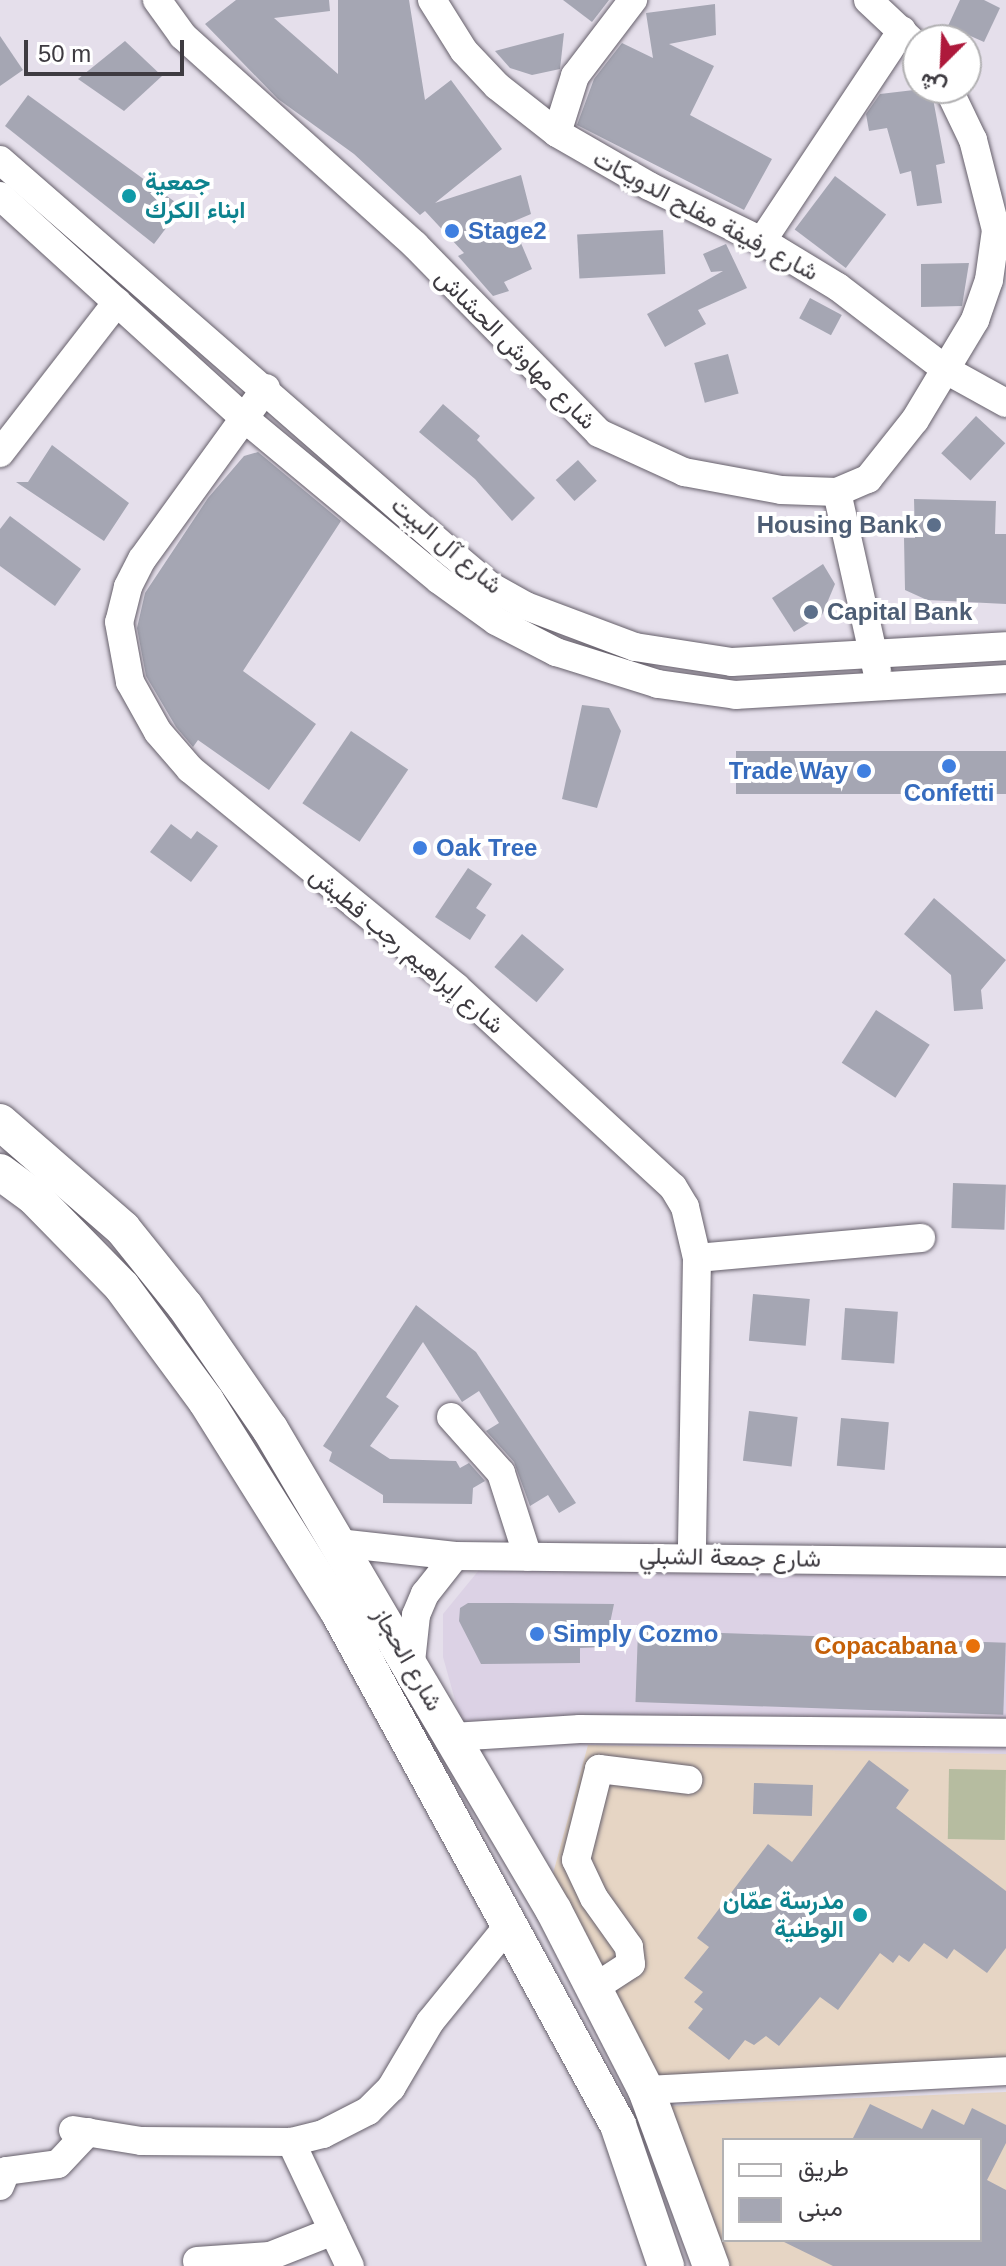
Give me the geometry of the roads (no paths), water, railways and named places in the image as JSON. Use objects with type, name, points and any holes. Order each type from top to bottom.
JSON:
[{"type":"main road","name":"شارع الحجاز","points":[[0,1122],[88,1194],[153,1265],[244,1388],[411,1662],[594,1988],[646,2090],[711,2266]]},
{"type":"main road","name":"شارع الحجاز","points":[[0,1172],[34,1197],[105,1265],[206,1401],[339,1613],[618,2125],[666,2266]]},
{"type":"street","name":"شارع مهاوش الحشاش","points":[[157,0],[183,36],[415,245],[599,433],[684,472],[781,490],[837,492],[868,479],[948,371],[989,280],[996,230],[973,140],[956,104]]},
{"type":"street","name":"شارع رفيفة مفلح الدويكات","points":[[432,0],[464,51],[497,86],[557,133],[649,186],[762,241],[838,287],[948,371],[1006,403]]},
{"type":"street","points":[[557,133],[575,76],[633,0]]},
{"type":"street","points":[[868,0],[902,31]]},
{"type":"street","points":[[762,241],[902,49]]},
{"type":"street","name":"شارع آل البيت","points":[[0,160],[266,388],[490,586],[526,606],[600,636],[666,655],[798,662],[1006,646]]},
{"type":"street","name":"شارع آل البيت","points":[[0,196],[244,418],[439,580],[496,621],[556,652],[623,675],[695,691],[736,695],[1006,679]]},
{"type":"street","points":[[996,230],[1006,202]]},
{"type":"street","points":[[0,453],[117,302]]},
{"type":"street","name":"شارع إبراهيم رجب قطيش","points":[[266,388],[142,559],[128,587],[119,622],[130,682],[158,732],[190,769],[456,987],[673,1187],[685,1207],[697,1258],[692,1555]]},
{"type":"street","points":[[837,492],[875,654],[878,688]]},
{"type":"street","points":[[697,1258],[921,1238]]},
{"type":"street","points":[[451,1417],[501,1473],[528,1557]]},
{"type":"street","name":"شارع جمعة الشبلي","points":[[338,1543],[455,1556],[692,1555],[1006,1562]]},
{"type":"street","points":[[411,1662],[416,1615],[425,1594],[455,1556]]},
{"type":"street","points":[[453,1737],[580,1729],[1006,1733]]},
{"type":"street","points":[[594,1988],[631,1964],[629,1947],[594,1898],[576,1860],[599,1769],[688,1780]]},
{"type":"street","points":[[0,2186],[6,2171],[58,2164],[80,2131],[141,2141],[291,2142],[323,2134],[379,2101],[430,2022],[508,1926]]},
{"type":"street","points":[[646,2090],[1006,2071]]},
{"type":"street","points":[[291,2142],[350,2266]]},
{"type":"street","points":[[197,2261],[270,2256],[333,2231]]},
{"type":"place","name":"جمعية ابناء الكرك","points":[[129,196]]},
{"type":"place","name":"Stage2","points":[[452,231]]},
{"type":"place","name":"Housing Bank","points":[[934,525]]},
{"type":"place","name":"Capital Bank","points":[[811,612]]},
{"type":"place","name":"Confetti","points":[[949,766]]},
{"type":"place","name":"Trade Way","points":[[864,771]]},
{"type":"place","name":"Oak Tree","points":[[420,848]]},
{"type":"place","name":"Simply Cozmo","points":[[537,1634]]},
{"type":"place","name":"Copacabana","points":[[973,1646]]},
{"type":"place","name":"مدرسة عمّان الوطنية","points":[[860,1915]]}]
